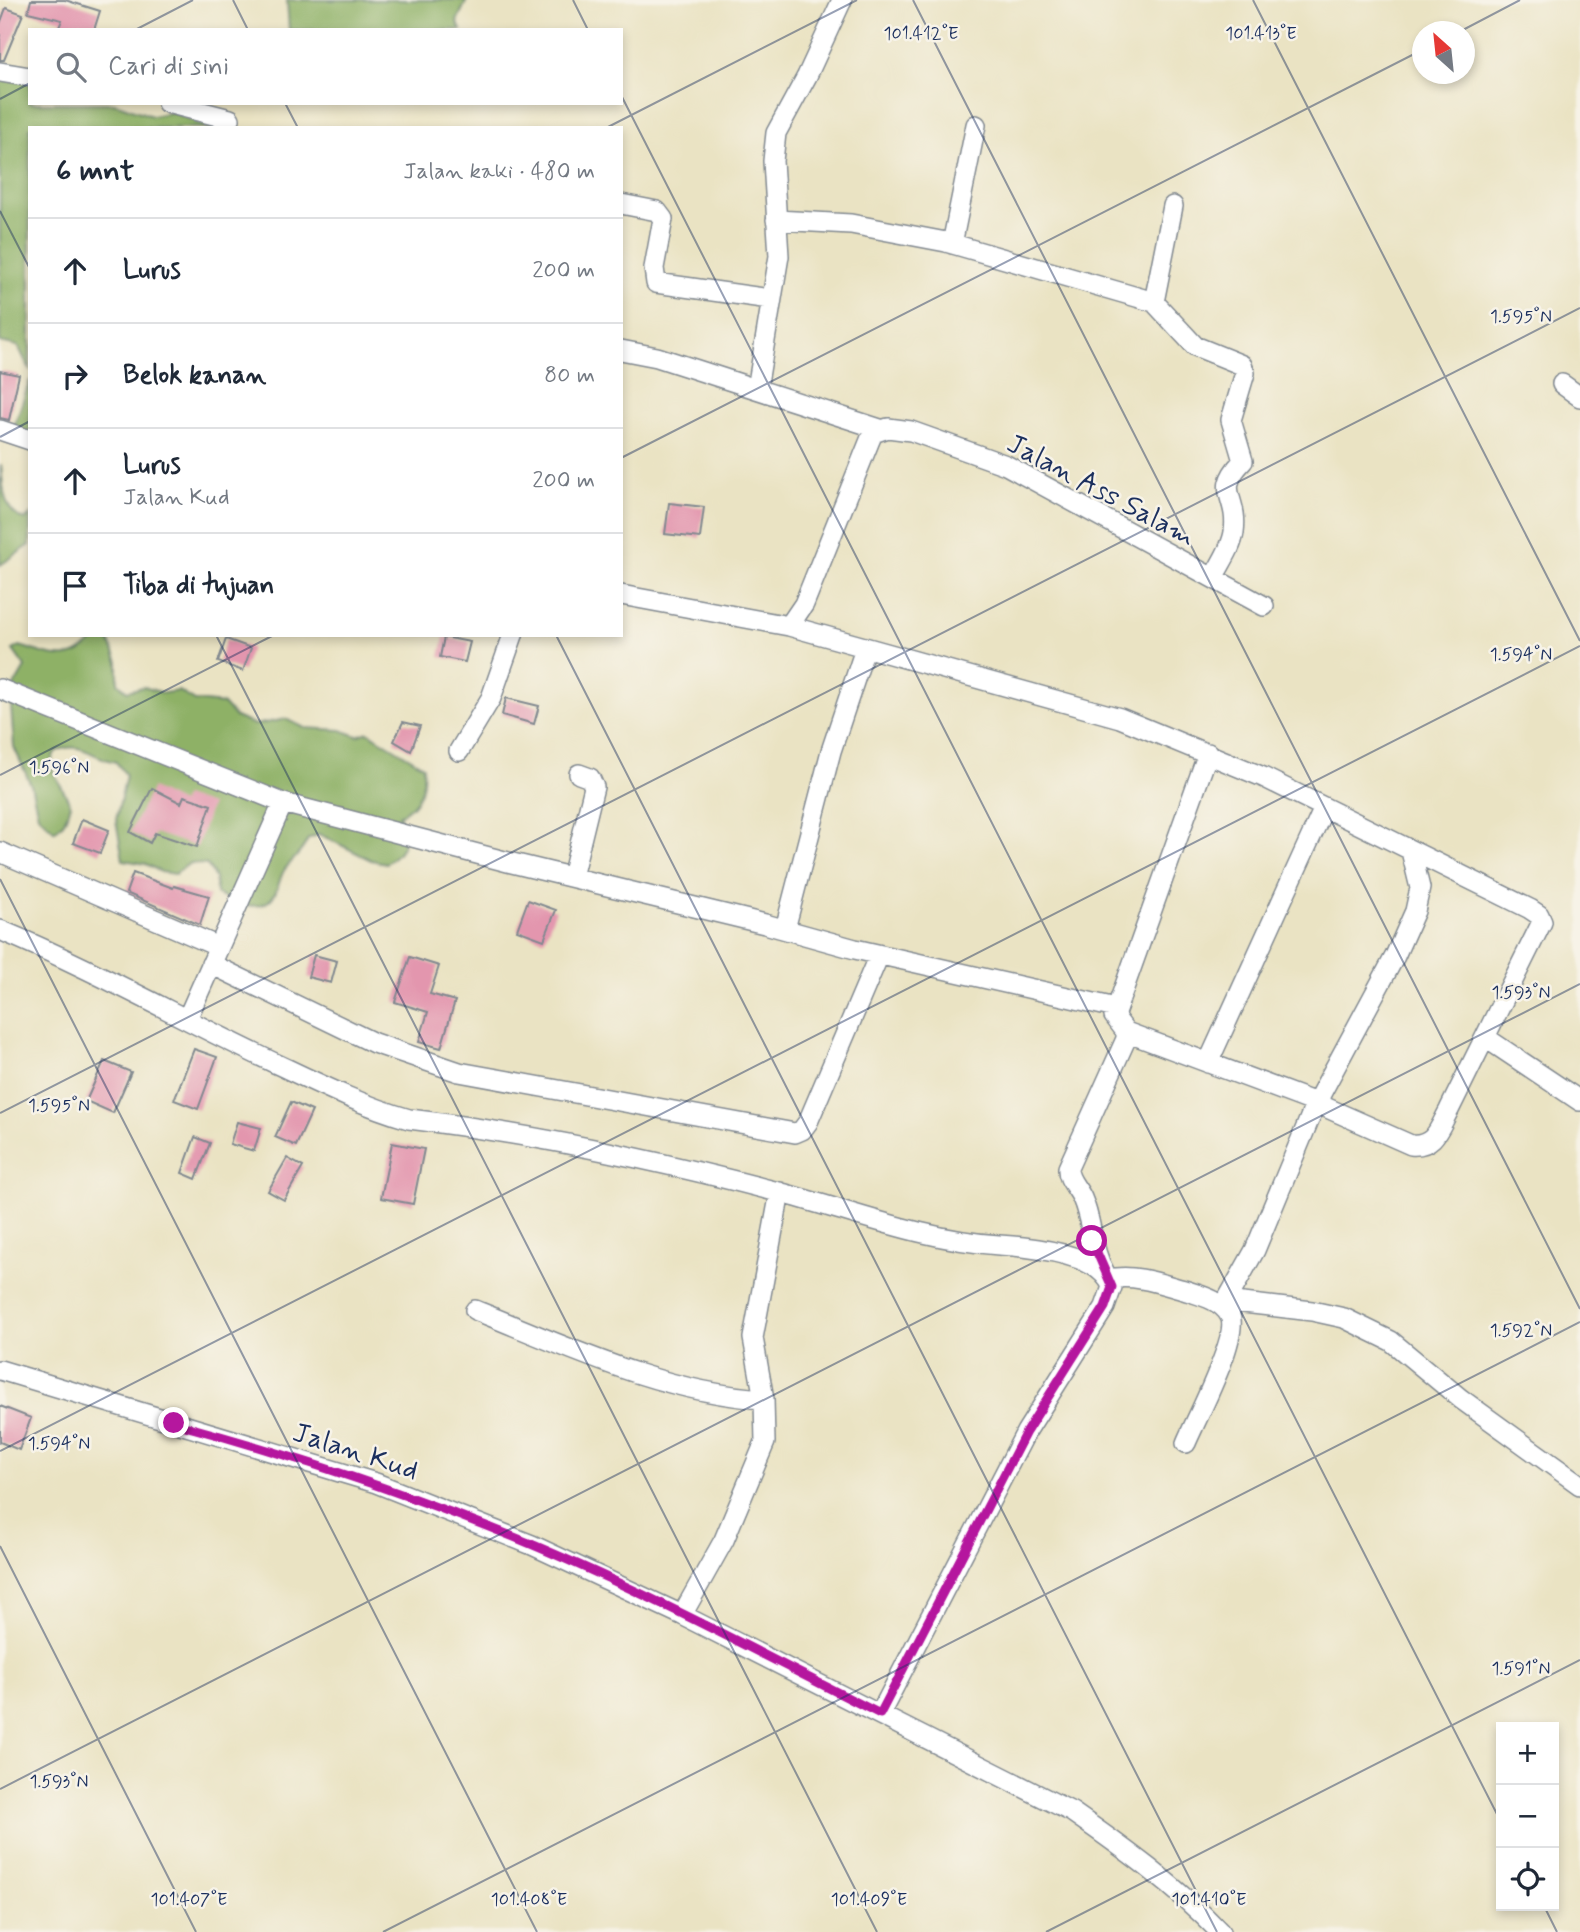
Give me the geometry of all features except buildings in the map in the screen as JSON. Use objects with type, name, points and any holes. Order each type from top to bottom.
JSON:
[{"type":"street","points":[[757,389],[779,256],[773,152],[776,133],[807,76],[842,0]]},
{"type":"street","points":[[0,72],[28,77]]},
{"type":"street","points":[[175,105],[230,119]]},
{"type":"street","points":[[952,244],[976,125]]},
{"type":"street","points":[[623,204],[657,211],[663,219],[654,268],[656,283],[770,299]]},
{"type":"street","points":[[1154,303],[1173,206]]},
{"type":"street","points":[[776,220],[851,225],[952,244],[1154,303],[1166,312],[1195,345],[1236,360],[1245,373],[1231,420],[1242,452],[1242,461],[1231,472],[1227,485],[1235,517],[1234,537],[1213,578]]},
{"type":"street","name":"Jalan Ass Salam","points":[[623,350],[657,357],[880,429],[911,431],[1006,465],[1264,606]]},
{"type":"street","points":[[1562,384],[1580,397]]},
{"type":"street","points":[[789,626],[803,604],[870,440],[880,429]]},
{"type":"street","points":[[0,430],[28,439]]},
{"type":"street","points":[[623,595],[789,626],[1097,711],[1208,753],[1539,915],[1540,931],[1434,1139],[1427,1144],[1411,1145],[1315,1104],[1126,1032],[1116,1021],[1116,1008],[1208,753]]},
{"type":"street","points":[[459,751],[491,698],[512,637]]},
{"type":"street","points":[[785,929],[831,751],[866,649]]},
{"type":"street","points":[[0,689],[282,803],[879,955],[1116,1008]]},
{"type":"street","points":[[572,877],[594,787],[590,778],[579,775]]},
{"type":"street","points":[[187,1019],[282,803]]},
{"type":"street","points":[[1208,1063],[1324,808]]},
{"type":"street","points":[[1225,1304],[1255,1250],[1315,1104],[1415,911],[1420,888],[1410,850]]},
{"type":"street","points":[[0,852],[215,956],[373,1043],[458,1072],[795,1133],[802,1130],[808,1122],[879,955]]},
{"type":"street","points":[[0,930],[344,1096],[409,1119],[540,1137],[780,1192],[913,1231],[1070,1257],[1095,1265],[1107,1276],[1145,1279],[1225,1304],[1300,1309],[1344,1318],[1391,1342],[1461,1399],[1580,1485]]},
{"type":"street","points":[[880,1714],[1026,1432],[1105,1307],[1112,1287],[1097,1258],[1083,1200],[1068,1174],[1126,1032]]},
{"type":"street","points":[[1486,1038],[1580,1101]]},
{"type":"street","points":[[682,1615],[724,1540],[765,1442],[764,1399],[753,1339],[780,1192]]},
{"type":"street","points":[[1185,1443],[1231,1331],[1231,1317],[1225,1304]]},
{"type":"street","points":[[475,1310],[648,1376],[692,1388],[764,1399]]},
{"type":"street","name":"Jalan Kud","points":[[0,1370],[376,1483],[532,1545],[682,1615],[1072,1812],[1129,1850],[1188,1900],[1220,1932]]},
{"type":"green space","points":[[287,0],[467,0],[457,21],[460,28],[289,28]]},
{"type":"green space","points":[[0,65],[28,73],[28,105],[121,105],[152,116],[172,112],[205,126],[28,126],[28,366],[18,346],[0,342]]},
{"type":"green space","points":[[28,386],[28,439],[14,427]]},
{"type":"green space","points":[[1,464],[3,489],[8,504],[17,516],[25,520],[28,517],[28,546],[0,565]]},
{"type":"green space","points":[[97,637],[109,640],[118,662],[118,683],[127,691],[144,687],[163,693],[179,691],[195,701],[223,704],[235,717],[255,725],[286,719],[305,728],[341,730],[357,736],[368,732],[423,766],[420,795],[412,806],[399,815],[405,836],[402,848],[386,863],[371,860],[319,834],[308,839],[285,869],[271,899],[251,906],[236,903],[216,894],[215,878],[207,865],[190,863],[175,874],[161,872],[146,864],[123,860],[116,820],[126,775],[116,762],[79,748],[55,752],[50,765],[71,805],[64,822],[55,831],[38,815],[31,785],[14,747],[10,693],[25,667],[13,650],[20,646],[62,656],[79,652]]},
{"type":"route","points":[[174,1423],[376,1483],[532,1545],[682,1615],[880,1714],[1026,1432],[1110,1296],[1112,1287],[1097,1258],[1092,1241]]}]
